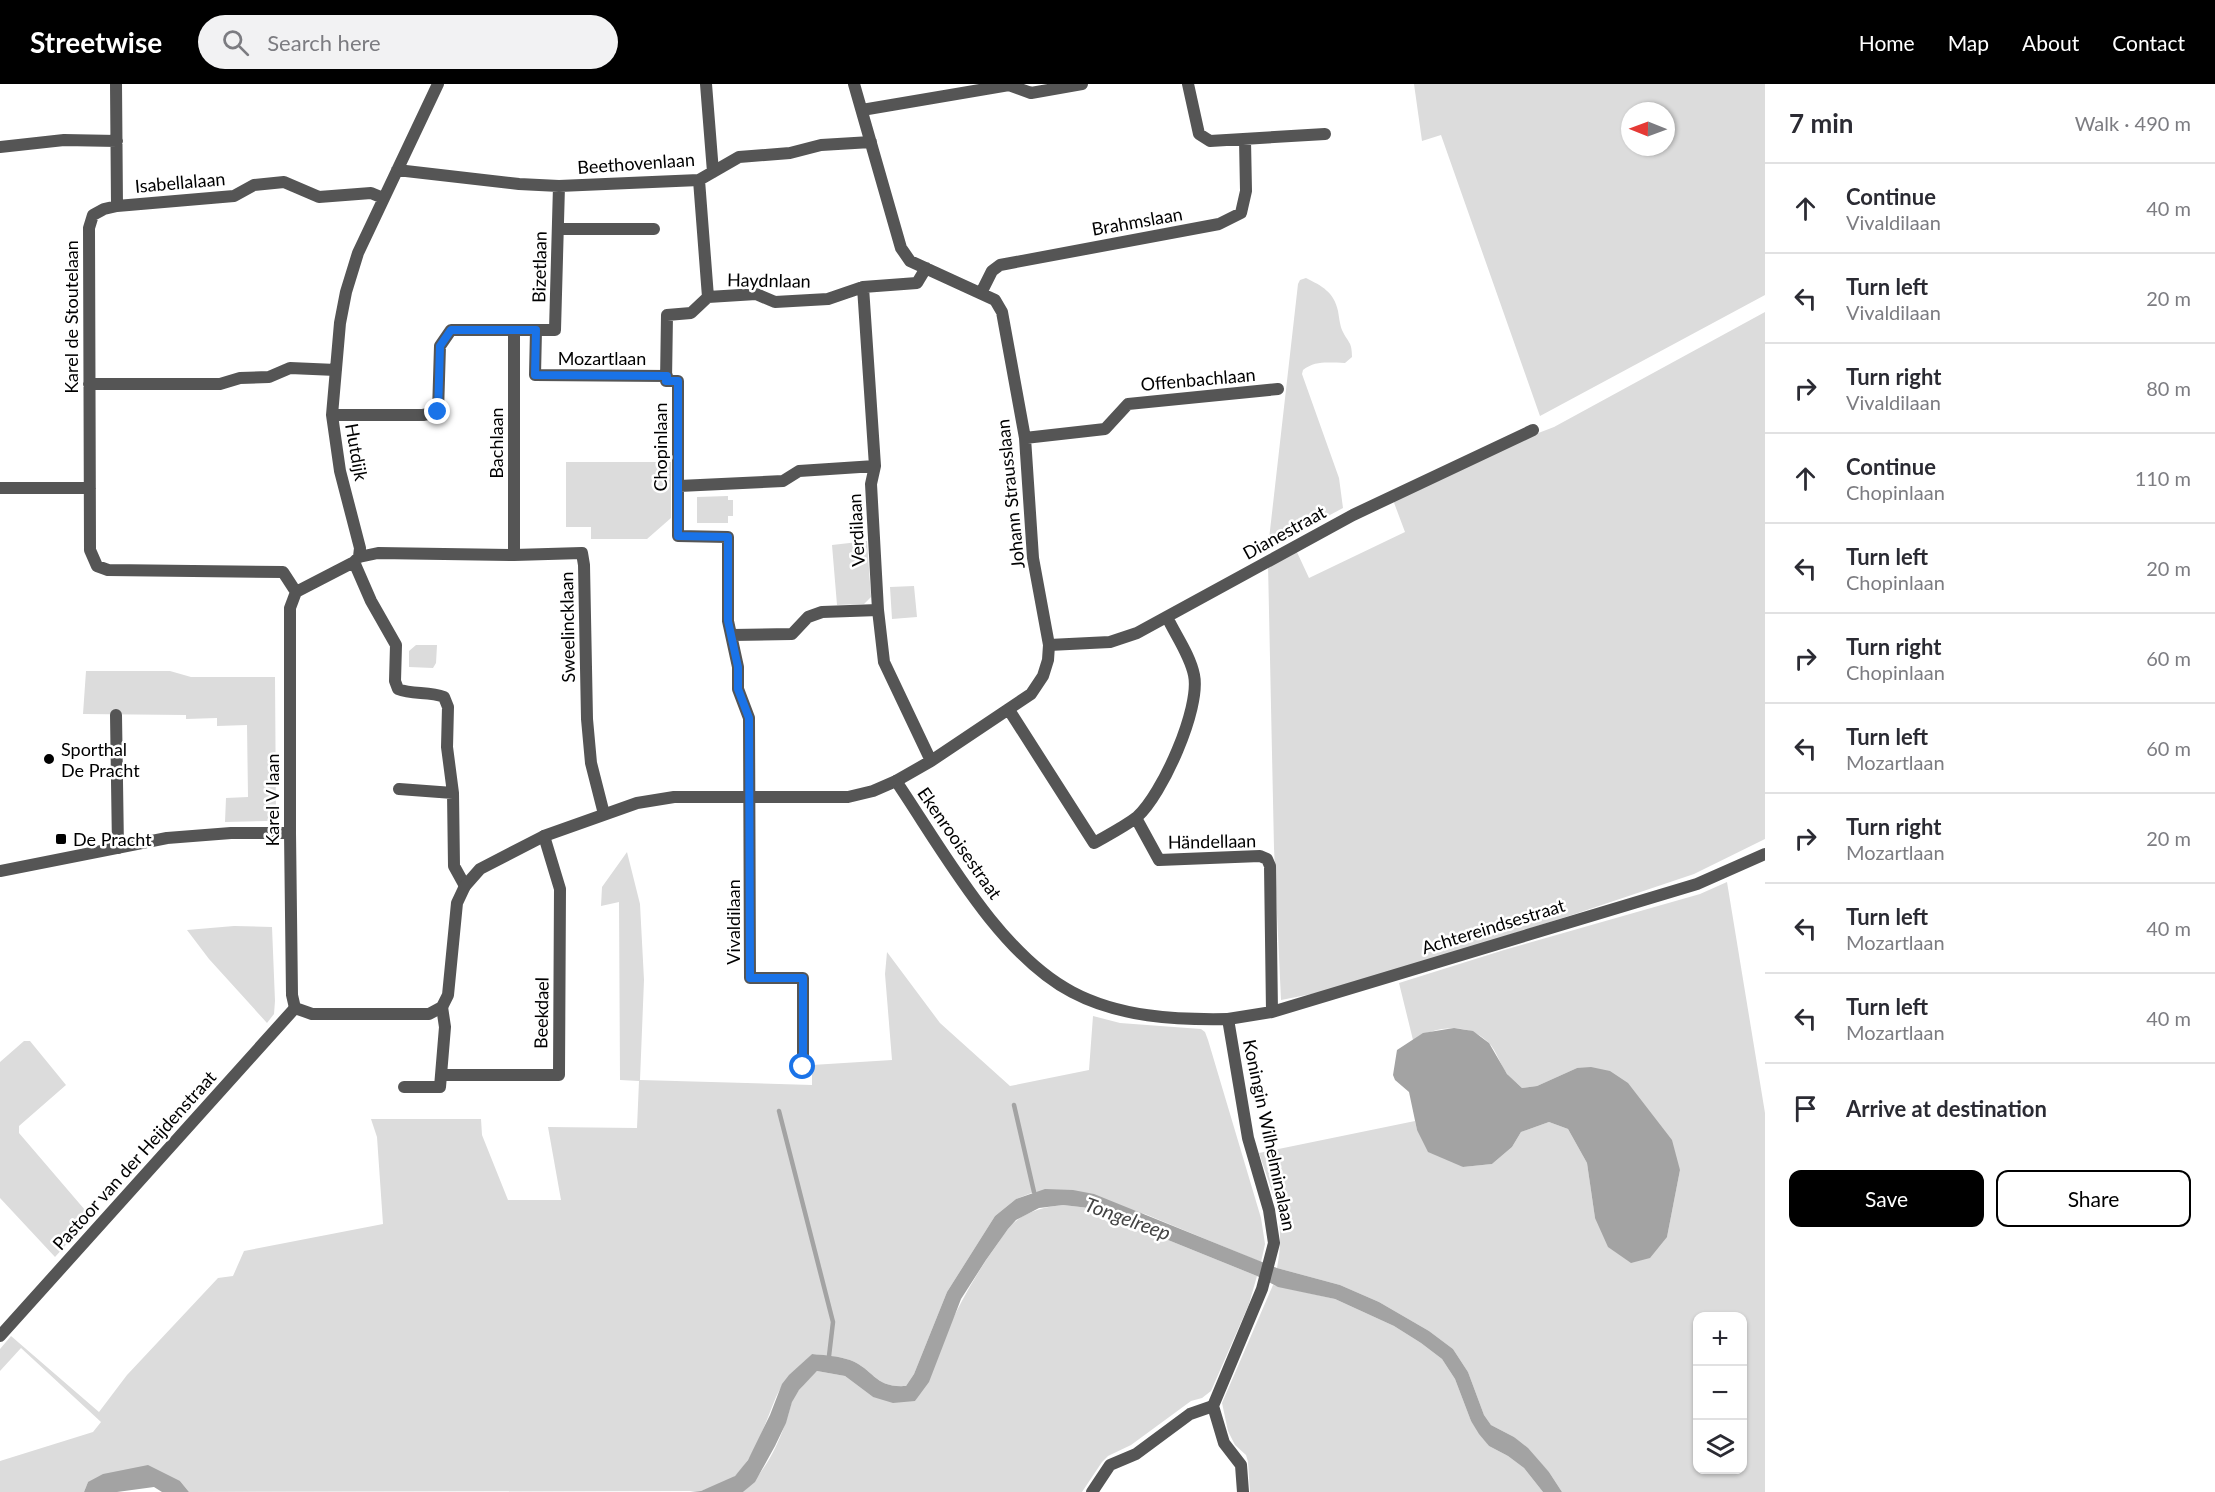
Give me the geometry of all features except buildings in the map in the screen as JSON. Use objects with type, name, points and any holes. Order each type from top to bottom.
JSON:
[{"type":"street","points":[[116,84],[117,206]]},
{"type":"street","name":"Hutdijk","points":[[438,84],[358,253],[346,292],[340,323],[332,415],[340,471],[360,548],[356,560],[371,601],[396,645],[395,681],[398,688],[406,692],[435,694],[444,697],[448,707],[447,747],[453,793],[454,866],[465,886]]},
{"type":"street","points":[[706,84],[713,172]]},
{"type":"street","name":"Johann Strausslaan","points":[[854,84],[901,249],[909,261],[995,300],[1002,312],[1025,438],[1033,558],[1048,645],[1048,660],[1043,676],[1031,694],[931,761],[896,781]]},
{"type":"street","points":[[862,110],[1009,85],[1031,88],[1082,84]]},
{"type":"street","points":[[1188,84],[1199,134],[1210,141],[1325,134]]},
{"type":"street","points":[[0,147],[64,140],[117,141]]},
{"type":"street","name":"Brahmslaan","points":[[981,293],[992,271],[1000,265],[1219,224],[1241,213],[1246,191],[1245,140]]},
{"type":"street","name":"Beethovenlaan","points":[[397,170],[519,184],[559,186],[699,180],[739,157],[790,153],[821,145],[872,142]]},
{"type":"street","points":[[699,180],[708,297]]},
{"type":"street","name":"Isabellalaan","points":[[117,206],[234,196],[254,185],[284,182],[319,197],[370,193],[383,198]]},
{"type":"street","name":"Bizetlaan","points":[[536,330],[555,330],[559,186]]},
{"type":"street","name":"Karel de Stoutelaan","points":[[117,206],[93,215],[89,228],[90,549],[97,566],[108,570],[283,572],[296,592]]},
{"type":"street","points":[[558,229],[654,229]]},
{"type":"street","name":"Haydnlaan","points":[[708,297],[756,294],[775,302],[828,299],[863,287],[917,283],[926,268]]},
{"type":"street","name":"Verdilaan","points":[[863,287],[875,466],[871,484],[878,610],[884,662],[931,761]]},
{"type":"street","name":"Chopinlaan","points":[[708,297],[692,313],[667,315],[666,381],[678,381],[678,536],[728,537],[728,621],[738,667],[738,689],[749,718],[751,796]]},
{"type":"street","points":[[332,415],[423,415],[438,412],[440,346],[451,330],[536,330]]},
{"type":"street","name":"Mozartlaan","points":[[536,330],[535,375],[667,376]]},
{"type":"street","name":"Bachlaan","points":[[514,331],[514,555]]},
{"type":"street","points":[[89,384],[220,384],[240,378],[269,377],[290,369],[336,370]]},
{"type":"street","name":"Offenbachlaan","points":[[1025,438],[1105,429],[1128,404],[1278,389]]},
{"type":"street","name":"Dianestraat","points":[[1048,645],[1110,642],[1137,633],[1353,514],[1533,430]]},
{"type":"street","points":[[679,486],[783,481],[799,471],[875,466]]},
{"type":"street","points":[[0,488],[90,488]]},
{"type":"street","name":"Sweelincklaan","points":[[296,592],[356,560],[378,553],[514,555],[582,553],[587,719],[591,763],[604,814]]},
{"type":"street","name":"Karel V laan","points":[[295,1008],[292,995],[290,608],[296,592]]},
{"type":"street","points":[[732,635],[792,634],[808,617],[822,612],[878,610]]},
{"type":"street","points":[[1009,710],[1094,843],[1136,818],[1146,808],[1179,747],[1194,700],[1195,676],[1188,656],[1167,617]]},
{"type":"street","points":[[117,715],[118,848]]},
{"type":"street","name":"Ekenrooisestraat","points":[[442,1008],[448,995],[457,903],[465,886],[480,869],[544,836],[637,803],[674,797],[848,797],[873,791],[896,781],[980,906],[1039,970],[1072,992],[1105,1006],[1138,1014],[1185,1019],[1228,1019]]},
{"type":"street","points":[[399,789],[453,793]]},
{"type":"street","name":"Vivaldilaan","points":[[751,796],[750,978],[803,978],[803,1067]]},
{"type":"street","name":"Händellaan","points":[[1136,818],[1160,860],[1260,856],[1267,859],[1270,866],[1272,1012]]},
{"type":"street","points":[[0,871],[201,834],[290,833]]},
{"type":"street","name":"Beekdael","points":[[441,1075],[559,1075],[560,890],[544,836]]},
{"type":"street","name":"Achtereindsestraat","points":[[1228,1019],[1272,1012],[1697,884],[1765,854]]},
{"type":"street","points":[[295,1008],[312,1014],[429,1014],[442,1008],[445,1027],[440,1087],[404,1087]]},
{"type":"street","name":"Pastoor van der Heijdenstraat","points":[[0,1336],[295,1008]]},
{"type":"street","name":"Koningin Wilhelminalaan","points":[[1213,1406],[1262,1289],[1274,1243],[1269,1210],[1248,1138],[1228,1019]]},
{"type":"street","points":[[1092,1492],[1110,1466],[1136,1454],[1190,1414],[1213,1406],[1224,1443],[1241,1465],[1244,1492]]},
{"type":"shaded area","points":[[1414,84],[1765,84],[1765,295],[1540,416],[1441,135],[1422,141]]},
{"type":"shaded area","points":[[1306,278],[1322,287],[1334,299],[1342,330],[1351,348],[1352,357],[1345,363],[1318,363],[1303,370],[1302,374],[1339,478],[1343,508],[1268,548],[1298,284],[1300,280]]},
{"type":"shaded area","points":[[1765,312],[1765,839],[1694,874],[1575,914],[1342,988],[1281,1000],[1274,848],[1268,564],[1296,550],[1309,578],[1405,532],[1393,500],[1523,439],[1554,427]]},
{"type":"shaded area","points":[[566,462],[671,462],[671,518],[647,539],[591,539],[591,527],[566,527]]},
{"type":"shaded area","points":[[728,496],[728,500],[733,500],[733,516],[728,516],[728,523],[697,523],[697,497]]},
{"type":"shaded area","points":[[867,541],[871,597],[864,604],[837,605],[832,545]]},
{"type":"shaded area","points":[[914,586],[917,617],[892,619],[890,587]]},
{"type":"shaded area","points":[[416,645],[437,645],[436,663],[433,668],[409,667],[409,651]]},
{"type":"shaded area","points":[[86,671],[170,671],[191,677],[275,677],[276,818],[267,821],[225,822],[226,798],[248,797],[247,725],[217,726],[217,718],[186,719],[186,715],[83,714]]},
{"type":"shaded area","points":[[627,852],[640,904],[644,980],[640,1080],[812,1085],[812,1065],[892,1060],[885,974],[887,952],[940,1023],[1010,1086],[1089,1070],[1093,1016],[1120,1023],[1201,1029],[1208,1040],[1261,1218],[1265,1244],[1261,1262],[1145,1214],[1034,1192],[1016,1199],[995,1216],[947,1292],[914,1374],[906,1386],[887,1384],[850,1360],[812,1354],[779,1391],[759,1438],[742,1468],[728,1481],[701,1491],[189,1492],[180,1481],[88,1482],[84,1492],[0,1492],[0,1461],[93,1432],[101,1422],[21,1348],[0,1371],[0,1349],[11,1336],[99,1412],[127,1375],[218,1278],[233,1276],[244,1251],[383,1224],[377,1137],[371,1119],[481,1119],[482,1135],[508,1200],[561,1200],[548,1127],[637,1128],[639,1081],[620,1080],[619,902],[601,906],[602,887]]},
{"type":"shaded area","points":[[1727,882],[1765,1113],[1765,1492],[1562,1492],[1549,1472],[1514,1437],[1491,1425],[1484,1415],[1468,1372],[1453,1349],[1429,1331],[1379,1302],[1340,1285],[1277,1268],[1280,1236],[1277,1209],[1259,1153],[1415,1121],[1417,1130],[1463,1167],[1492,1164],[1512,1147],[1521,1132],[1549,1122],[1568,1129],[1587,1163],[1595,1218],[1667,1237],[1680,1170],[1577,1068],[1537,1086],[1522,1088],[1508,1075],[1488,1042],[1471,1031],[1441,1029],[1413,1040],[1399,983],[1504,950],[1700,894]]},
{"type":"shaded area","points":[[234,926],[272,927],[275,1001],[274,1014],[267,1023],[209,959],[187,930]]},
{"type":"shaded area","points":[[24,1041],[30,1041],[66,1085],[19,1126],[19,1133],[91,1217],[55,1257],[0,1198],[0,1062]]},
{"type":"shaded area","points":[[1063,1205],[1089,1208],[1257,1276],[1249,1304],[1211,1391],[1202,1398],[1191,1401],[1131,1445],[1108,1456],[1082,1492],[743,1492],[763,1469],[774,1450],[795,1395],[817,1371],[845,1376],[873,1397],[915,1401],[961,1302],[983,1264],[1008,1229],[1021,1217],[1032,1212]]},
{"type":"shaded area","points":[[1273,1285],[1335,1299],[1394,1326],[1442,1359],[1455,1379],[1471,1421],[1489,1446],[1524,1468],[1543,1492],[1250,1492],[1246,1455],[1235,1445],[1228,1431],[1222,1403]]},
{"type":"water","points":[[1454,1028],[1473,1031],[1489,1043],[1507,1074],[1522,1088],[1537,1086],[1577,1068],[1591,1067],[1610,1071],[1628,1083],[1672,1140],[1680,1170],[1667,1237],[1650,1258],[1631,1263],[1608,1247],[1595,1218],[1587,1163],[1568,1129],[1549,1122],[1521,1132],[1512,1147],[1492,1164],[1463,1167],[1428,1152],[1417,1130],[1409,1092],[1395,1080],[1393,1075],[1397,1050],[1423,1033]]},
{"type":"water","name":"Tongelreep","points":[[1045,1189],[1073,1190],[1094,1194],[1277,1268],[1340,1285],[1379,1302],[1429,1331],[1453,1349],[1468,1372],[1484,1415],[1491,1425],[1514,1437],[1528,1448],[1549,1472],[1562,1492],[1543,1492],[1524,1468],[1489,1446],[1471,1421],[1455,1379],[1442,1359],[1394,1326],[1335,1299],[1278,1287],[1257,1276],[1089,1208],[1063,1205],[1039,1208],[1016,1220],[1008,1229],[961,1299],[929,1382],[915,1401],[893,1403],[873,1397],[845,1376],[817,1371],[799,1390],[792,1402],[786,1423],[755,1482],[743,1492],[690,1492],[701,1491],[735,1476],[748,1460],[782,1384],[812,1354],[850,1360],[887,1384],[906,1386],[914,1374],[947,1292],[995,1216],[1016,1199]]},
{"type":"water","points":[[148,1465],[180,1481],[189,1492],[162,1492],[154,1487],[117,1492],[84,1492],[88,1482],[103,1474]]},
{"type":"waterway","points":[[1014,1105],[1034,1192]]},
{"type":"waterway","points":[[779,1111],[833,1322],[829,1356]]},
{"type":"place","name":"Sporthal De Pracht","points":[[49,759]]},
{"type":"place","name":"De Pracht","points":[[61,839]]},
{"type":"route","points":[[438,412],[440,346],[451,330],[536,330],[535,375],[667,376],[666,381],[678,381],[678,536],[728,537],[728,621],[738,667],[738,689],[749,718],[750,978],[803,978],[803,1067]]}]
